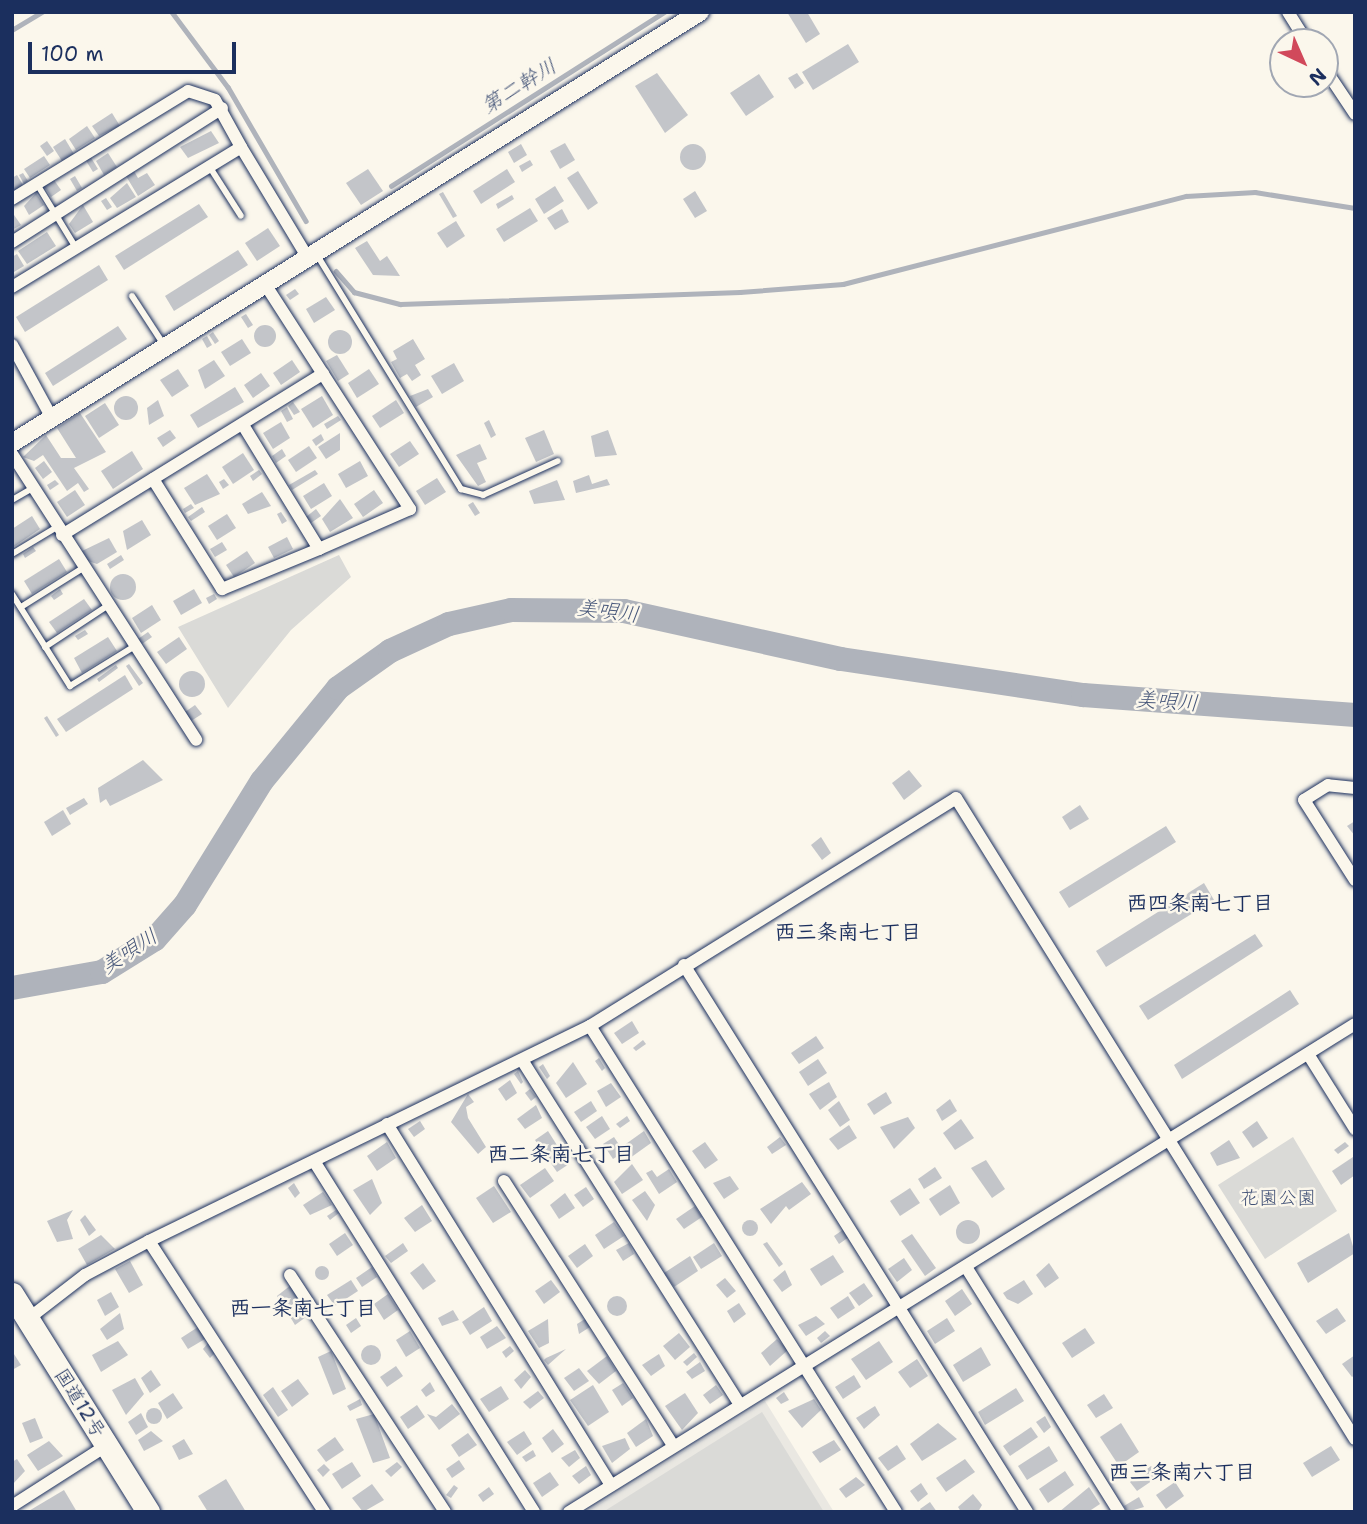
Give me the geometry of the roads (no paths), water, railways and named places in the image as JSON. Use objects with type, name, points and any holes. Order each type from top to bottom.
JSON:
[{"type":"highway","name":"国道12号","points":[[19,1310],[148,1512]]},
{"type":"street","points":[[12,443],[164,345],[700,12]]},
{"type":"street","points":[[1287,12],[1298,28]]},
{"type":"street","points":[[1339,90],[1355,114]]},
{"type":"street","points":[[12,199],[188,91],[202,93],[222,108],[241,147],[312,255]]},
{"type":"street","points":[[12,242],[222,108]]},
{"type":"street","points":[[12,288],[241,147]]},
{"type":"street","points":[[153,480],[222,589],[410,509],[265,284]]},
{"type":"street","points":[[12,345],[52,418]]},
{"type":"street","points":[[60,531],[153,480],[323,374]]},
{"type":"street","points":[[243,425],[319,549]]},
{"type":"street","points":[[12,454],[107,606],[196,740]]},
{"type":"street","points":[[1355,788],[1328,785],[1304,800],[1355,880]]},
{"type":"street","points":[[19,1310],[149,1241],[590,1026],[956,798],[1355,1439]]},
{"type":"street","points":[[684,965],[1027,1512]]},
{"type":"street","points":[[569,1512],[673,1445],[899,1310],[1355,1024]]},
{"type":"street","points":[[590,1026],[896,1512]]},
{"type":"street","points":[[1308,1054],[1355,1129]]},
{"type":"street","points":[[522,1060],[740,1405]]},
{"type":"street","points":[[387,1124],[611,1485]]},
{"type":"street","points":[[314,1161],[534,1512]]},
{"type":"street","points":[[504,1181],[673,1445]]},
{"type":"street","points":[[149,1241],[324,1512]]},
{"type":"street","points":[[966,1267],[1119,1512]]},
{"type":"street","points":[[290,1275],[445,1512]]},
{"type":"street","points":[[12,1506],[106,1446]]},
{"type":"lane","points":[[209,166],[242,216]]},
{"type":"lane","points":[[37,184],[76,248]]},
{"type":"lane","points":[[312,255],[461,489],[483,495],[558,461]]},
{"type":"lane","points":[[131,296],[164,345]]},
{"type":"lane","points":[[12,500],[33,488]]},
{"type":"lane","points":[[12,554],[60,531]]},
{"type":"lane","points":[[20,607],[83,568]]},
{"type":"lane","points":[[12,594],[70,687],[135,646]]},
{"type":"lane","points":[[46,647],[107,606]]},
{"type":"waterway","points":[[12,30],[42,12]]},
{"type":"waterway","points":[[172,12],[228,87],[306,221]]},
{"type":"waterway","name":"第二幹川","points":[[391,186],[664,12]]},
{"type":"waterway","points":[[336,271],[354,292],[400,304],[740,292],[843,284],[1186,196],[1255,192],[1355,208]]},
{"type":"waterway","name":"美唄川","points":[[12,988],[102,972],[155,939],[185,905],[262,781],[338,688],[390,651],[449,624],[511,610],[624,611],[841,659],[1083,695],[1355,715]]},
{"type":"district","name":"西四条南七丁目","points":[[1200,903]]},
{"type":"district","name":"西三条南七丁目","points":[[848,932]]},
{"type":"district","name":"西二条南七丁目","points":[[561,1154]]},
{"type":"district","name":"西一条南七丁目","points":[[303,1308]]},
{"type":"district","name":"西三条南六丁目","points":[[1182,1472]]},
{"type":"park label","name":"花園公園","points":[[1278,1198]]}]
